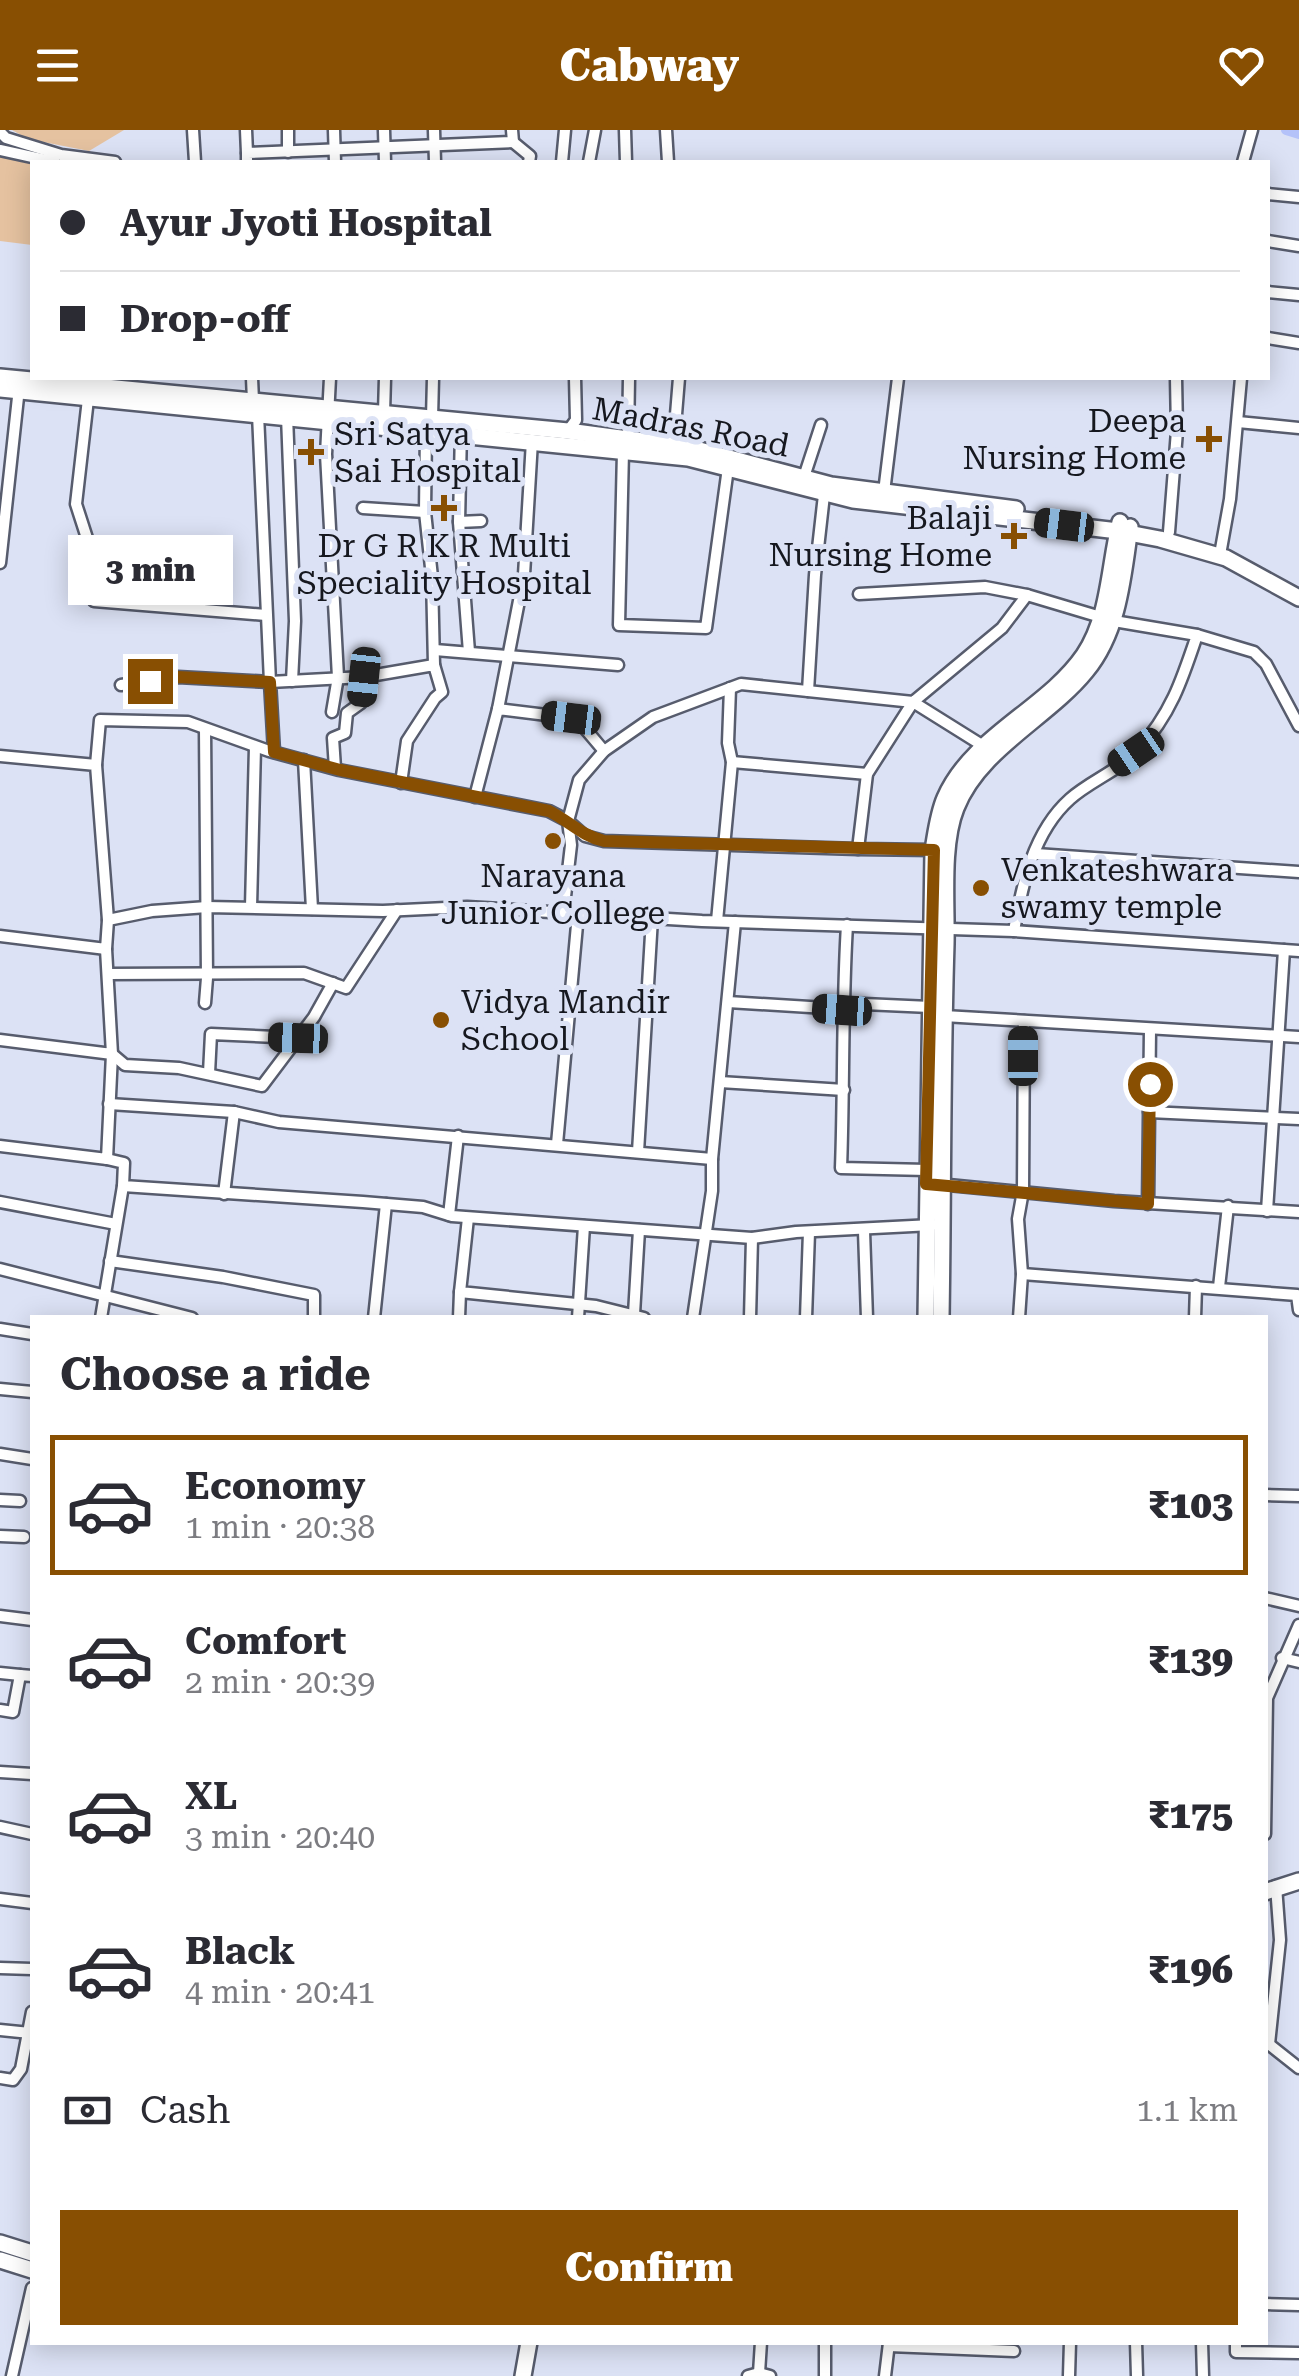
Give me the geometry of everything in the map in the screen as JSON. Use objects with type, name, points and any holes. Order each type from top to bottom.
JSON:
[{"type":"main road","points":[[0,377],[20,387],[88,399],[329,414],[461,426],[532,441],[673,451],[824,494],[912,509],[1125,527],[1226,558],[1299,598]]},
{"type":"main road","points":[[0,389],[107,383],[288,416],[384,413],[429,424]]},
{"type":"main road","name":"Madras Road","points":[[461,426],[568,431],[626,445]]},
{"type":"main road","name":"Madras Road","points":[[673,451],[831,484],[1168,532],[1221,549],[1299,586]]},
{"type":"main road","points":[[926,1315],[926,1177],[939,927],[954,812],[965,788],[992,759],[1086,671],[1108,619],[1125,527]]},
{"type":"main road","points":[[939,927],[934,850],[946,796],[985,746],[1068,674],[1108,619]]},
{"type":"main road","points":[[937,1011],[944,1184],[941,1315]]},
{"type":"main road","points":[[1270,1889],[1299,1881]]},
{"type":"main road","points":[[0,2243],[30,2251]]},
{"type":"main road","points":[[0,2260],[30,2269]]},
{"type":"main road","points":[[513,2376],[518,2345]]},
{"type":"main road","points":[[523,2376],[528,2345]]},
{"type":"street","points":[[194,130],[194,160]]},
{"type":"street","points":[[246,130],[247,158],[288,152],[335,157],[385,148],[512,136],[530,160]]},
{"type":"street","points":[[288,130],[288,152]]},
{"type":"street","points":[[334,130],[335,157]]},
{"type":"street","points":[[384,130],[385,160]]},
{"type":"street","points":[[434,130],[435,160]]},
{"type":"street","points":[[562,160],[565,130]]},
{"type":"street","points":[[589,160],[595,130]]},
{"type":"street","points":[[624,130],[626,160]]},
{"type":"street","points":[[666,130],[668,160]]},
{"type":"street","points":[[1244,160],[1252,130]]},
{"type":"street","points":[[0,132],[6,138],[62,155],[100,160]]},
{"type":"street","points":[[0,150],[46,160]]},
{"type":"street","points":[[1270,194],[1299,197]]},
{"type":"street","points":[[1270,241],[1299,246]]},
{"type":"street","points":[[1270,292],[1299,296]]},
{"type":"street","points":[[1270,338],[1299,343]]},
{"type":"street","points":[[252,380],[274,752]]},
{"type":"street","points":[[330,380],[326,454],[338,677],[332,712]]},
{"type":"street","points":[[384,413],[385,380]]},
{"type":"street","points":[[401,782],[407,742],[434,698],[442,692],[434,665],[425,512],[433,380]]},
{"type":"street","points":[[568,431],[576,420],[576,380]]},
{"type":"street","points":[[629,380],[619,625],[706,628],[728,468]]},
{"type":"street","points":[[673,451],[679,380]]},
{"type":"street","points":[[884,492],[898,380]]},
{"type":"street","points":[[1168,532],[1177,430],[1176,380]]},
{"type":"street","points":[[1221,549],[1230,499],[1240,380]]},
{"type":"street","points":[[0,563],[20,387]]},
{"type":"street","points":[[88,399],[76,504],[96,566],[94,601],[266,615]]},
{"type":"street","points":[[288,416],[296,621],[292,680]]},
{"type":"street","points":[[1238,422],[1299,428]]},
{"type":"street","points":[[804,476],[820,425]]},
{"type":"street","points":[[461,426],[459,522],[470,652]]},
{"type":"street","points":[[475,797],[498,709],[524,575],[532,441]]},
{"type":"street","points":[[808,691],[824,494]]},
{"type":"street","points":[[362,508],[425,512]]},
{"type":"street","points":[[459,522],[481,521]]},
{"type":"street","points":[[859,594],[985,588],[1027,595],[1108,619],[1197,635],[1254,652],[1266,664],[1299,726]]},
{"type":"street","points":[[858,849],[867,774],[913,702],[1002,628],[1027,595]]},
{"type":"street","points":[[1014,930],[1023,879],[1045,829],[1068,800],[1136,752],[1177,696],[1197,635]]},
{"type":"street","points":[[436,650],[618,664]]},
{"type":"street","points":[[121,684],[178,677],[270,682],[364,677],[434,665]]},
{"type":"street","points":[[335,768],[333,738],[345,734],[347,714],[361,702],[364,677]]},
{"type":"street","points":[[563,914],[570,845],[568,821],[579,780],[604,751],[653,717],[741,684],[913,702],[985,746]]},
{"type":"street","points":[[718,922],[732,762],[728,743],[730,688]]},
{"type":"street","points":[[498,709],[571,718],[582,724],[604,751]]},
{"type":"street","points":[[107,1159],[112,1054],[108,920],[96,765],[100,720],[188,722],[335,768],[549,811],[584,836],[604,841],[934,850]]},
{"type":"street","points":[[204,729],[205,1004]]},
{"type":"street","points":[[251,907],[255,746]]},
{"type":"street","points":[[0,756],[96,765]]},
{"type":"street","points":[[304,760],[312,910]]},
{"type":"street","points":[[732,762],[867,774]]},
{"type":"street","points":[[1036,854],[1299,872]]},
{"type":"street","points":[[108,920],[152,911],[207,907],[397,910],[467,906],[718,922],[1014,930],[1299,951]]},
{"type":"street","points":[[108,974],[304,972],[346,988],[397,910]]},
{"type":"street","points":[[558,1144],[578,914]]},
{"type":"street","points":[[638,1152],[652,918]]},
{"type":"street","points":[[694,1315],[712,1192],[735,922]]},
{"type":"street","points":[[847,925],[841,1168],[926,1177],[944,1184],[1148,1204],[1299,1212]]},
{"type":"street","points":[[0,936],[106,948]]},
{"type":"street","points":[[1267,1211],[1284,950]]},
{"type":"street","points":[[0,1040],[112,1054],[124,1065],[179,1068],[262,1086],[333,983]]},
{"type":"street","points":[[728,1002],[937,1011],[1023,1022],[1299,1037]]},
{"type":"street","points":[[1019,1315],[1023,1022]]},
{"type":"street","points":[[1148,1204],[1150,1030]]},
{"type":"street","points":[[209,1073],[212,1034],[298,1038]]},
{"type":"street","points":[[720,1082],[844,1090]]},
{"type":"street","points":[[110,1104],[234,1112],[279,1122],[712,1159]]},
{"type":"street","points":[[224,1194],[234,1112]]},
{"type":"street","points":[[1149,1112],[1299,1119]]},
{"type":"street","points":[[449,1216],[458,1136]]},
{"type":"street","points":[[0,1146],[124,1163],[101,1315]]},
{"type":"street","points":[[123,1186],[386,1204],[468,1218],[706,1236],[752,1238],[944,1226]]},
{"type":"street","points":[[0,1202],[116,1224]]},
{"type":"street","points":[[374,1315],[386,1204]]},
{"type":"street","points":[[1219,1288],[1228,1206]]},
{"type":"street","points":[[459,1315],[468,1218]]},
{"type":"street","points":[[578,1315],[584,1226]]},
{"type":"street","points":[[639,1230],[639,1315]]},
{"type":"street","points":[[864,1230],[867,1315]]},
{"type":"street","points":[[806,1315],[809,1232]]},
{"type":"street","points":[[750,1315],[752,1238]]},
{"type":"street","points":[[110,1261],[314,1295],[314,1315]]},
{"type":"street","points":[[0,1269],[180,1315]]},
{"type":"street","points":[[1022,1274],[1297,1296],[1299,1310]]},
{"type":"street","points":[[1195,1315],[1196,1286]]},
{"type":"street","points":[[460,1292],[579,1304],[634,1315]]},
{"type":"street","points":[[0,1329],[30,1334]]},
{"type":"street","points":[[0,1389],[30,1392]]},
{"type":"street","points":[[0,1454],[30,1458]]},
{"type":"street","points":[[1268,1495],[1299,1496]]},
{"type":"street","points":[[0,1500],[20,1501]]},
{"type":"street","points":[[0,1536],[24,1537]]},
{"type":"street","points":[[1268,1599],[1299,1606]]},
{"type":"street","points":[[0,1616],[30,1620]]},
{"type":"street","points":[[1268,1697],[1299,1626]]},
{"type":"street","points":[[1282,1658],[1299,1662]]},
{"type":"street","points":[[0,1673],[26,1676],[13,1712],[0,1710]]},
{"type":"street","points":[[0,1772],[30,1774]]},
{"type":"street","points":[[0,1827],[30,1834]]},
{"type":"street","points":[[1268,2035],[1280,1940],[1270,1889]]},
{"type":"street","points":[[0,1899],[30,1902]]},
{"type":"street","points":[[0,1968],[30,1969]]},
{"type":"street","points":[[0,2030],[30,2033],[22,2069],[14,2080],[0,2078]]},
{"type":"street","points":[[1268,2044],[1299,2068]]},
{"type":"street","points":[[12,2376],[30,2297]]},
{"type":"street","points":[[1268,2304],[1299,2305]]},
{"type":"street","points":[[759,2375],[760,2345]]},
{"type":"street","points":[[825,2345],[825,2376]]},
{"type":"street","points":[[885,2376],[889,2345]]},
{"type":"street","points":[[910,2345],[1014,2350]]},
{"type":"street","points":[[1069,2376],[1070,2345]]},
{"type":"street","points":[[1136,2345],[1137,2376]]},
{"type":"street","points":[[1202,2345],[1203,2376]]},
{"type":"street","points":[[1236,2345],[1236,2352],[1299,2352]]},
{"type":"shaded area","points":[[12,130],[124,130],[89,151],[28,139]]},
{"type":"shaded area","points":[[0,150],[63,160],[30,160],[30,245],[0,241]]},
{"type":"waterway","points":[[1286,130],[1299,134]]},
{"type":"place","name":"Deepa Nursing Home","points":[[1209,439]]},
{"type":"place","name":"Sri Satya Sai Hospital","points":[[311,452]]},
{"type":"place","name":"Dr G R K R Multi Speciality Hospital","points":[[444,508]]},
{"type":"place","name":"Balaji Nursing Home","points":[[1014,536]]},
{"type":"place","name":"Narayana Junior College","points":[[553,841]]},
{"type":"place","name":"Venkateshwara swamy temple","points":[[981,888]]},
{"type":"place","name":"Vidya Mandir School","points":[[441,1020]]},
{"type":"route","points":[[150,681],[178,677],[270,682],[274,752],[340,770],[549,811],[584,836],[604,841],[934,850],[926,1184],[1148,1204],[1150,1084]]}]
